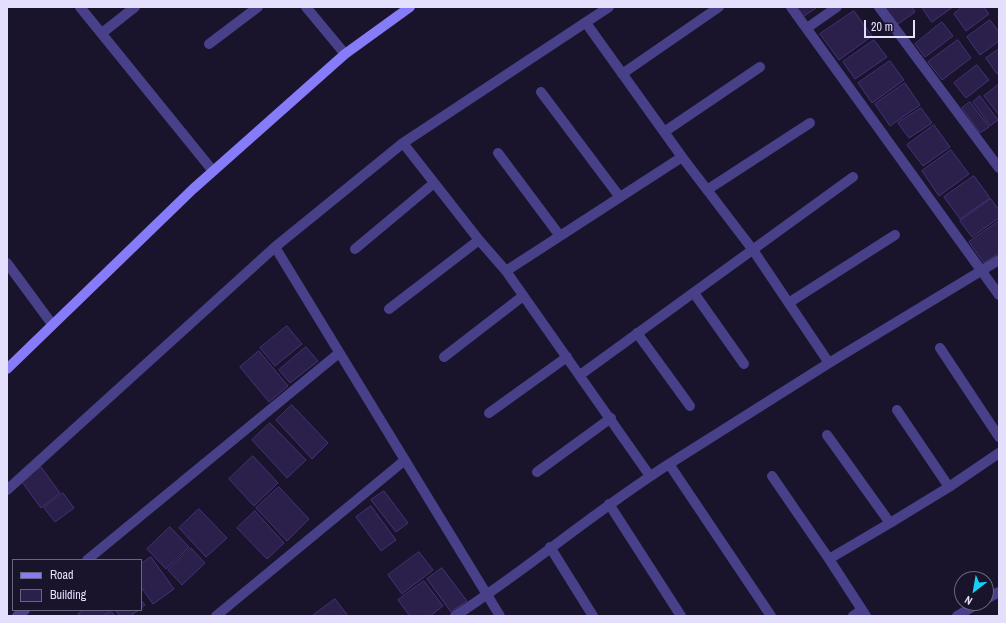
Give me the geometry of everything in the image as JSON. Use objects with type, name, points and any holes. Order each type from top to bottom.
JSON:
[{"type":"street","points":[[80,7],[213,171]]},
{"type":"street","points":[[102,33],[135,7]]},
{"type":"street","points":[[209,44],[258,7]]},
{"type":"street","points":[[306,7],[345,54]]},
{"type":"street","points":[[7,369],[52,324],[213,171],[345,54],[410,7]]},
{"type":"street","points":[[7,490],[275,247],[403,144],[609,7]]},
{"type":"street","points":[[622,74],[719,7]]},
{"type":"street","points":[[791,7],[999,295]]},
{"type":"street","points":[[807,28],[837,7]]},
{"type":"street","points":[[879,7],[999,168]]},
{"type":"street","points":[[586,23],[682,157],[753,250],[790,302],[829,363]]},
{"type":"street","points":[[664,132],[760,67]]},
{"type":"street","points":[[541,92],[619,196]]},
{"type":"street","points":[[707,190],[810,123]]},
{"type":"street","points":[[403,144],[506,271],[611,418],[650,476]]},
{"type":"street","points":[[498,153],[560,236]]},
{"type":"street","points":[[506,271],[619,196],[682,157]]},
{"type":"street","points":[[580,375],[853,177]]},
{"type":"street","points":[[355,249],[434,184]]},
{"type":"street","points":[[790,302],[895,235]]},
{"type":"street","points":[[389,309],[480,240]]},
{"type":"street","points":[[275,247],[500,616]]},
{"type":"street","points":[[455,616],[487,596],[550,547],[650,476],[829,363],[999,260]]},
{"type":"street","points":[[7,263],[52,324]]},
{"type":"street","points":[[694,293],[744,364]]},
{"type":"street","points":[[444,356],[523,296]]},
{"type":"street","points":[[637,334],[690,406]]},
{"type":"street","points":[[940,348],[999,437]]},
{"type":"street","points":[[88,559],[339,353]]},
{"type":"street","points":[[489,413],[566,357]]},
{"type":"street","points":[[897,410],[949,487]]},
{"type":"street","points":[[537,472],[611,418]]},
{"type":"street","points":[[827,435],[890,523]]},
{"type":"street","points":[[829,559],[949,487],[999,453]]},
{"type":"street","points":[[216,616],[405,460]]},
{"type":"street","points":[[669,464],[771,616]]},
{"type":"street","points":[[772,476],[864,613],[852,616]]},
{"type":"street","points":[[609,504],[681,616]]},
{"type":"street","points":[[550,547],[594,616]]},
{"type":"building","points":[[793,7],[815,7],[816,8],[801,18]]},
{"type":"building","points":[[885,7],[912,7],[915,12],[898,24]]},
{"type":"building","points":[[922,7],[953,7],[932,22]]},
{"type":"building","points":[[962,7],[984,7],[989,14],[966,31],[954,14]]},
{"type":"building","points":[[854,11],[872,36],[839,60],[820,34]]},
{"type":"building","points":[[990,20],[999,32],[999,41],[980,55],[967,37]]},
{"type":"building","points":[[942,22],[953,36],[925,57],[915,44]]},
{"type":"building","points":[[874,40],[887,57],[855,79],[843,62]]},
{"type":"building","points":[[958,40],[971,58],[942,80],[928,62]]},
{"type":"building","points":[[999,49],[999,73],[997,74],[986,58]]},
{"type":"building","points":[[890,61],[904,80],[872,103],[858,83]]},
{"type":"building","points":[[977,65],[989,80],[966,98],[954,83]]},
{"type":"building","points":[[905,83],[920,105],[890,126],[875,104]]},
{"type":"building","points":[[998,85],[999,87],[999,115],[984,96]]},
{"type":"building","points":[[980,96],[998,120],[990,126],[973,102]]},
{"type":"building","points":[[970,102],[989,127],[980,133],[962,108]]},
{"type":"building","points":[[921,108],[932,123],[909,138],[898,123]]},
{"type":"building","points":[[934,125],[950,147],[923,166],[907,145]]},
{"type":"building","points":[[951,150],[969,174],[939,196],[922,171]]},
{"type":"building","points":[[974,176],[990,198],[960,219],[944,197]]},
{"type":"building","points":[[991,199],[999,210],[999,218],[972,237],[960,221]]},
{"type":"building","points":[[999,221],[999,253],[984,263],[969,242]]},
{"type":"building","points":[[287,326],[302,344],[275,366],[260,348]]},
{"type":"building","points":[[306,347],[318,361],[290,383],[279,370]]},
{"type":"building","points":[[259,351],[288,386],[269,402],[240,367]]},
{"type":"building","points":[[292,405],[328,443],[312,459],[276,420]]},
{"type":"building","points":[[270,423],[306,460],[287,478],[252,440]]},
{"type":"building","points":[[253,456],[278,483],[254,506],[229,479]]},
{"type":"building","points":[[41,467],[60,493],[41,508],[22,482]]},
{"type":"building","points":[[279,487],[309,519],[287,541],[256,508]]},
{"type":"building","points":[[384,491],[408,523],[396,532],[371,500]]},
{"type":"building","points":[[63,493],[74,508],[55,522],[44,508]]},
{"type":"building","points":[[371,506],[396,540],[381,551],[356,517]]},
{"type":"building","points":[[199,509],[227,538],[206,557],[179,528]]},
{"type":"building","points":[[255,511],[284,543],[267,559],[237,528]]},
{"type":"building","points":[[170,527],[189,547],[166,569],[147,549]]},
{"type":"building","points":[[191,548],[205,563],[182,585],[168,570]]},
{"type":"building","points":[[419,552],[433,570],[402,594],[388,575]]},
{"type":"building","points":[[151,557],[174,589],[153,604],[142,588],[142,563]]},
{"type":"building","points":[[442,568],[467,601],[451,612],[427,579]]},
{"type":"building","points":[[424,581],[443,606],[430,616],[410,616],[398,600]]},
{"type":"building","points":[[335,599],[348,616],[312,616]]},
{"type":"building","points":[[82,611],[110,611],[103,616],[80,616],[78,614]]},
{"type":"building","points":[[117,611],[138,611],[130,616],[120,616]]},
{"type":"building","points":[[112,612],[115,616],[106,616]]}]
